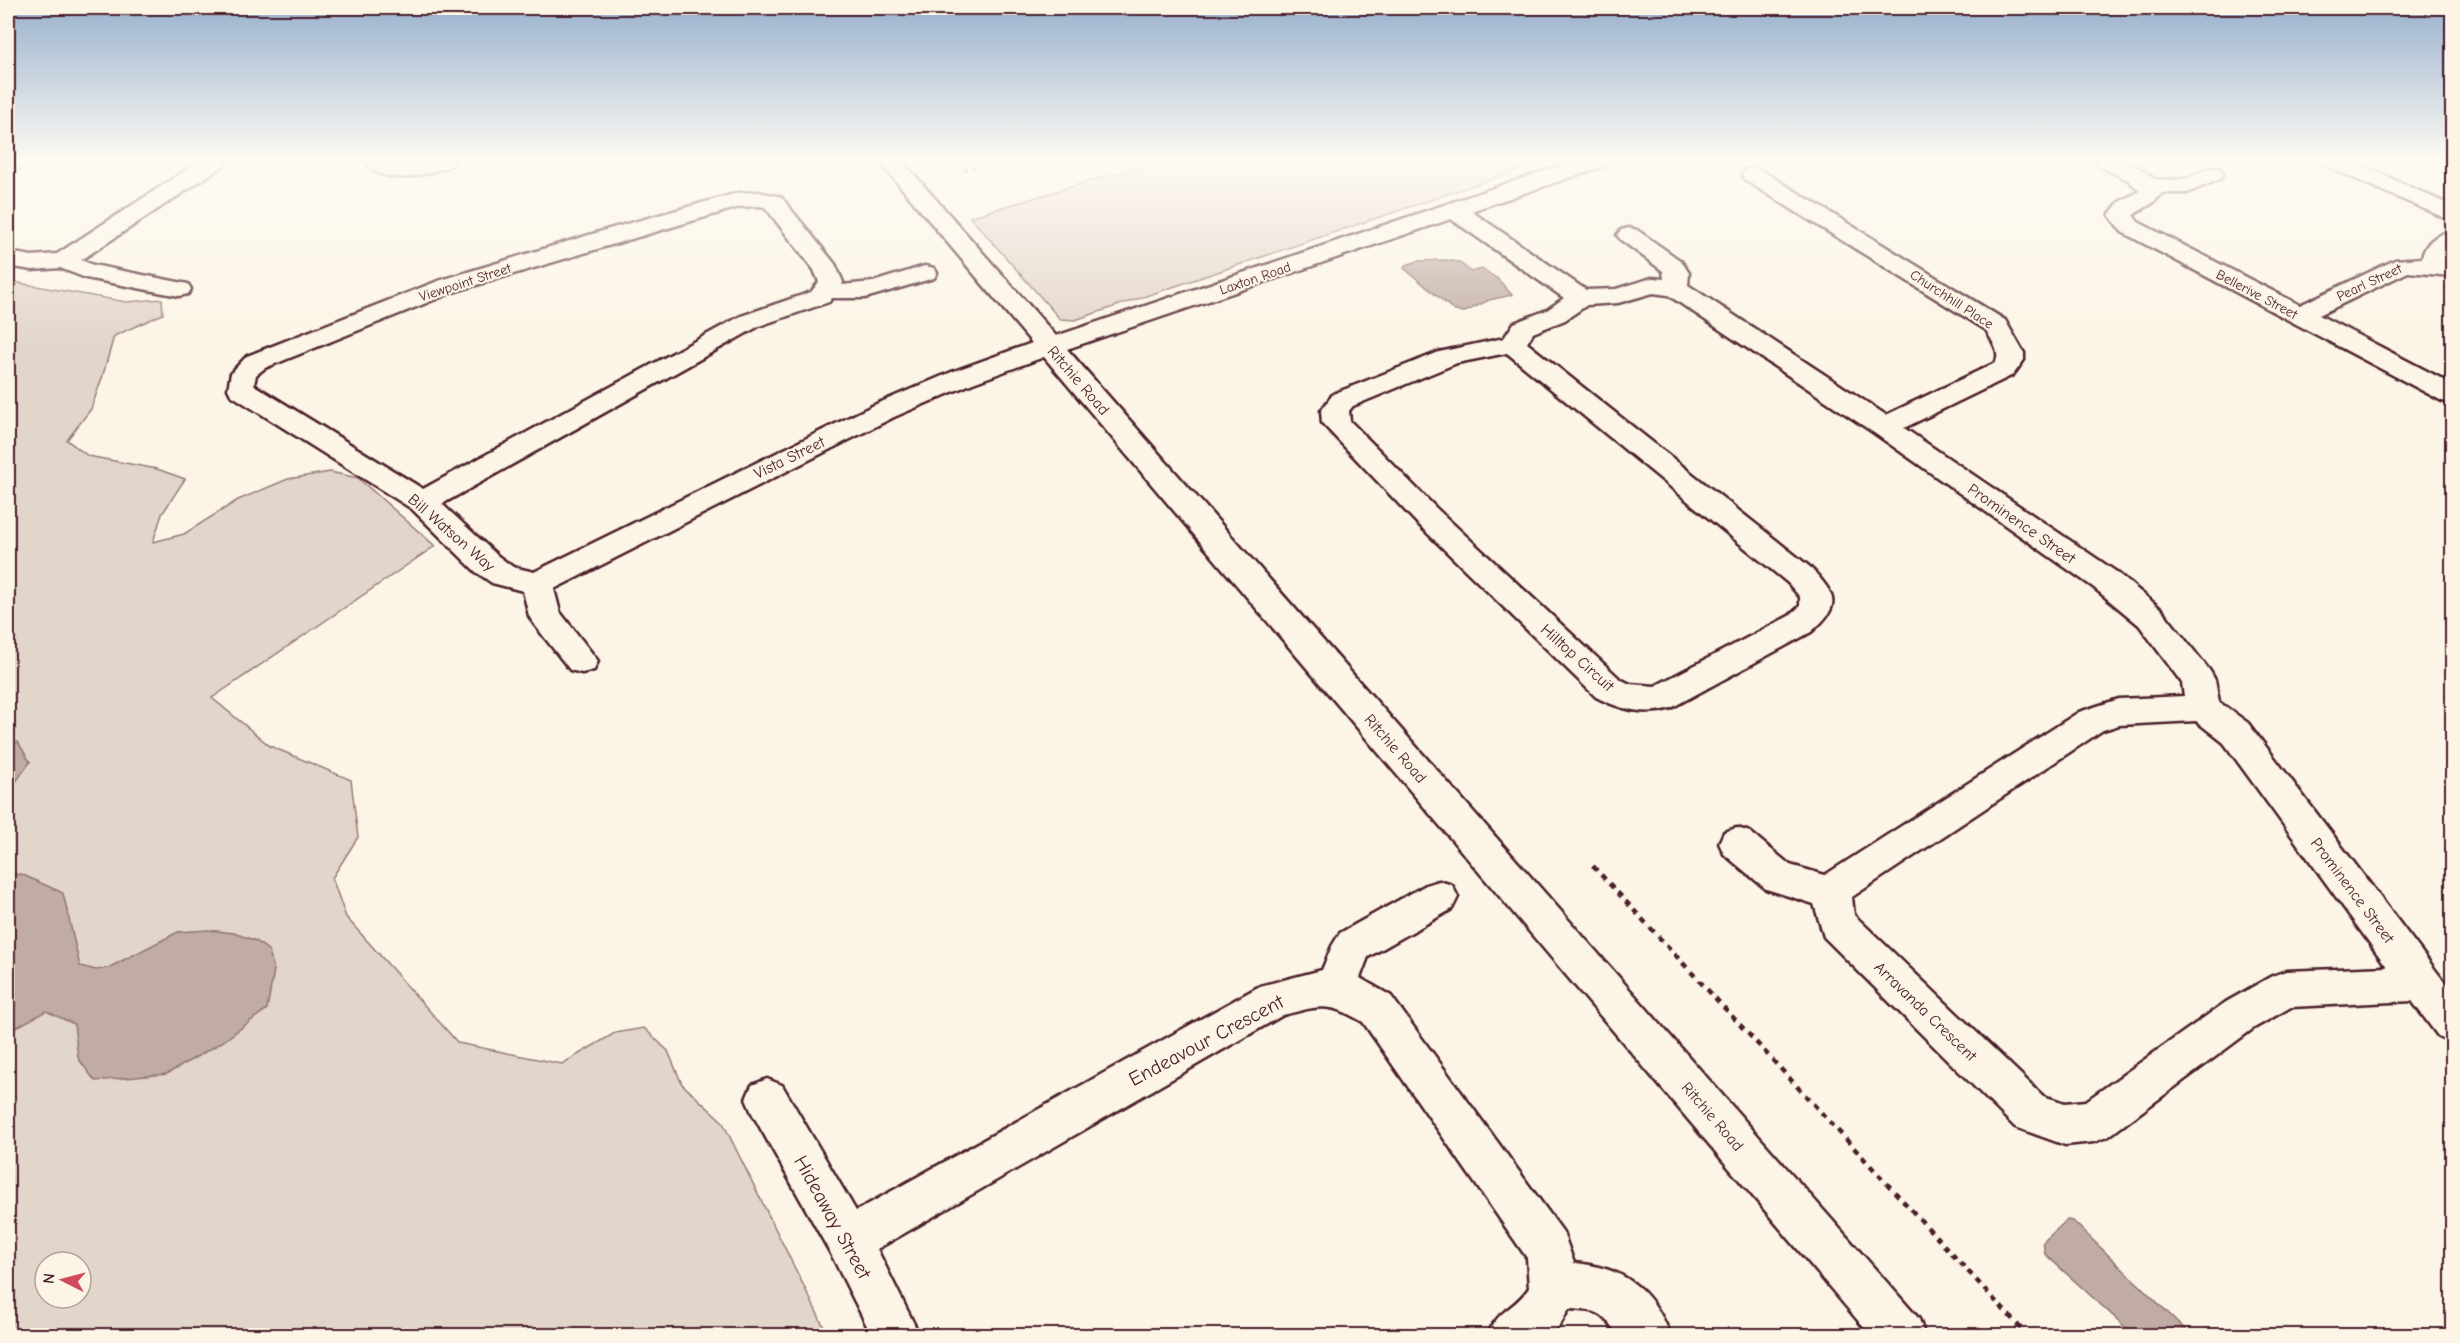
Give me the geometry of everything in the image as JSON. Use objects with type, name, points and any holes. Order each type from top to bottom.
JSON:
[{"type":"street","points":[[63,261],[119,224]]},
{"type":"street","name":"Viewpoint Street","points":[[240,379],[245,370],[256,362],[447,286],[654,224]]},
{"type":"street","name":"Viewpoint Street","points":[[790,224],[826,269],[831,282],[827,290]]},
{"type":"street","name":"Ritchie Road","points":[[944,224],[1902,1335]]},
{"type":"street","name":"Laxton Road","points":[[1049,346],[1086,336],[1414,224]]},
{"type":"street","points":[[1474,224],[1581,298]]},
{"type":"street","name":"Churchhill Place","points":[[1832,224],[1996,325],[2011,353],[2011,360],[2004,369],[1884,427]]},
{"type":"street","name":"Bellerive Street","points":[[2128,224],[2298,316],[2452,395]]},
{"type":"street","points":[[1513,345],[1523,328],[1556,315],[1581,298],[1618,296],[1652,285],[1675,288],[1677,273],[1672,266],[1629,235]]},
{"type":"street","name":"Pearl Street","points":[[2446,268],[2434,258],[2436,248],[2452,238]]},
{"type":"street","points":[[8,259],[32,263],[63,261],[86,271],[179,289]]},
{"type":"street","name":"Pearl Street","points":[[2298,316],[2404,265],[2446,268]]},
{"type":"street","points":[[422,502],[750,321],[820,297],[827,290],[844,294],[861,293],[925,273]]},
{"type":"street","name":"Prominence Street","points":[[1675,288],[1884,427],[2104,579],[2150,617],[2198,680],[2203,708],[2236,733],[2452,1023]]},
{"type":"street","name":"Hilltop Circuit","points":[[1513,345],[1799,575],[1816,594],[1816,610],[1800,624],[1659,699],[1625,697],[1608,688],[1426,514],[1336,423],[1335,411],[1343,400],[1466,351],[1490,346],[1513,345]]},
{"type":"street","name":"Vista Street","points":[[537,584],[937,387],[1049,346]]},
{"type":"street","name":"Bill Watson Way","points":[[240,379],[241,390],[422,502],[488,564],[503,575],[537,584]]},
{"type":"street","points":[[537,584],[545,616],[582,661]]},
{"type":"street","points":[[1737,843],[1779,878],[1833,893],[1840,885],[2091,721],[2119,712],[2203,708]]},
{"type":"street","name":"Arravanda Crescent","points":[[1833,893],[1831,903],[1838,925],[2030,1112],[2065,1124],[2094,1121],[2240,1015],[2286,989],[2421,983]]},
{"type":"street","points":[[1336,990],[1346,958],[1354,945],[1439,897]]},
{"type":"street","name":"Endeavour Crescent","points":[[848,1240],[1274,999],[1319,988],[1349,992],[1377,1009],[1547,1248],[1554,1272],[1553,1286]]},
{"type":"street","name":"Hideaway Street","points":[[767,1099],[848,1240],[897,1335]]},
{"type":"street","points":[[1510,1335],[1539,1315],[1553,1296],[1553,1286],[1598,1288],[1620,1299],[1648,1335]]},
{"type":"path","points":[[1593,866],[2028,1335]]},
{"type":"shaded area","points":[[976,224],[1360,224],[1075,320],[1060,319]]},
{"type":"shaded area","points":[[1418,261],[1459,262],[1471,272],[1482,269],[1498,279],[1512,295],[1489,300],[1465,312],[1455,311],[1404,268]]},
{"type":"shaded area","points":[[8,281],[126,302],[162,299],[163,314],[114,336],[91,409],[67,440],[88,456],[157,469],[185,479],[162,514],[153,542],[184,534],[238,500],[288,479],[330,472],[358,478],[435,546],[212,698],[270,746],[351,780],[358,837],[332,878],[346,917],[458,1043],[562,1064],[615,1033],[644,1028],[668,1051],[682,1084],[722,1121],[828,1335],[8,1335]]},
{"type":"shaded area","points":[[8,742],[18,742],[30,762],[8,793]]},
{"type":"shaded area","points":[[21,874],[63,893],[80,966],[96,970],[108,968],[178,932],[208,930],[234,933],[256,941],[269,951],[274,970],[267,1009],[222,1042],[167,1074],[95,1081],[78,1058],[74,1024],[46,1011],[8,1032],[8,875]]},
{"type":"shaded area","points":[[2067,1220],[2073,1221],[2191,1335],[2134,1335],[2045,1254],[2043,1242]]}]
